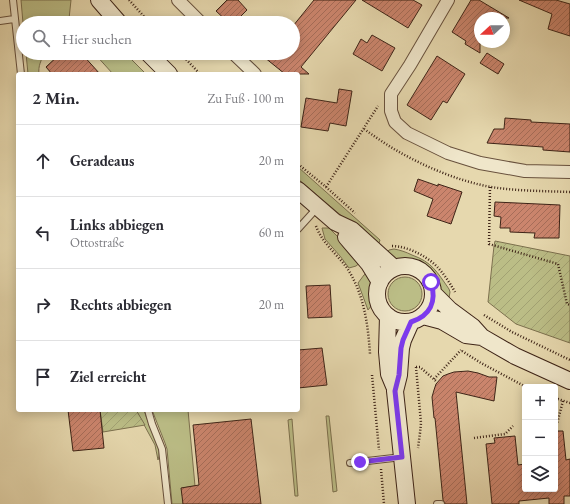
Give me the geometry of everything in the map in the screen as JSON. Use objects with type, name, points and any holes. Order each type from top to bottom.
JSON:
[{"type":"main road","points":[[99,0],[113,16]]},
{"type":"main road","points":[[155,60],[167,72]]},
{"type":"main road","points":[[300,193],[315,212],[352,230],[394,268]]},
{"type":"main road","points":[[335,222],[344,236],[369,264],[380,282]]},
{"type":"main road","points":[[395,391],[399,375],[402,344],[417,319],[427,312],[431,306],[434,294],[428,277],[418,269],[400,266],[388,271],[380,282],[377,295],[381,308],[388,316],[403,322],[417,319],[442,321],[466,335],[482,337]]},
{"type":"main road","points":[[434,294],[450,310],[473,327],[482,337],[515,356],[570,381]]},
{"type":"main road","points":[[388,316],[387,352],[389,374],[395,391],[407,504]]},
{"type":"street","points":[[178,0],[194,16]]},
{"type":"street","points":[[448,0],[410,65],[391,94],[391,111],[395,122],[407,132],[448,153],[480,164],[524,171],[570,172]]},
{"type":"street","points":[[240,60],[253,72]]},
{"type":"lane","points":[[13,0],[16,35]]},
{"type":"lane","points":[[0,21],[14,19]]},
{"type":"lane","points":[[19,60],[21,72]]},
{"type":"lane","points":[[300,227],[315,212]]},
{"type":"lane","points":[[149,412],[162,449],[168,504]]},
{"type":"lane","points":[[350,463],[402,457]]},
{"type":"lane","points":[[436,504],[441,504]]},
{"type":"path","points":[[129,0],[144,16]]},
{"type":"path","points":[[187,60],[198,72]]},
{"type":"path","points":[[300,166],[326,187],[380,104],[391,94]]},
{"type":"path","points":[[490,187],[489,244],[558,264],[567,304],[570,305]]},
{"type":"path","points":[[315,212],[315,224],[319,234],[346,267],[356,284],[366,316],[371,359]]},
{"type":"path","points":[[390,246],[407,249],[421,254],[443,273],[458,295]]},
{"type":"path","points":[[483,314],[512,332],[570,360]]},
{"type":"path","points":[[457,347],[481,363],[522,385]]},
{"type":"path","points":[[434,380],[461,350]]},
{"type":"path","points":[[417,449],[421,423],[416,367],[420,367],[437,382]]},
{"type":"path","points":[[372,374],[384,504]]},
{"type":"path","points":[[558,399],[570,403]]},
{"type":"path","points":[[558,420],[563,401]]},
{"type":"path","points":[[474,438],[505,434],[513,426]]},
{"type":"green space","points":[[21,0],[71,0],[69,16],[22,16]]},
{"type":"green space","points":[[27,60],[42,60],[39,72],[28,72]]},
{"type":"green space","points":[[100,60],[132,60],[144,72],[111,72]]},
{"type":"green space","points":[[300,169],[380,240],[379,243],[350,223],[300,181]]},
{"type":"green space","points":[[322,228],[329,228],[361,262],[356,266],[349,268],[325,239]]},
{"type":"green space","points":[[495,241],[570,256],[570,343],[516,324],[488,302]]},
{"type":"green space","points":[[394,249],[403,251],[429,264],[449,289],[449,298],[439,290],[430,271],[425,267],[409,260],[392,260],[386,254],[389,250]]},
{"type":"green space","points":[[368,272],[371,282],[372,305],[368,310],[358,283]]},
{"type":"green space","points":[[402,277],[408,277],[412,278],[419,284],[422,294],[421,301],[415,308],[408,311],[402,311],[398,310],[391,304],[388,297],[388,291],[389,287],[395,280]]},
{"type":"green space","points":[[100,412],[137,412],[145,425],[103,432]]},
{"type":"green space","points":[[137,412],[145,412],[159,448],[158,460],[155,445]]},
{"type":"green space","points":[[153,412],[188,412],[195,486],[182,488],[183,504],[172,504],[167,449]]},
{"type":"green space","points":[[326,416],[329,416],[337,491],[333,492]]},
{"type":"green space","points":[[292,419],[298,496],[295,496],[288,420]]},
{"type":"building","points":[[227,0],[238,0],[247,10],[241,16],[221,16],[216,11]]},
{"type":"building","points":[[314,0],[356,0],[301,67],[309,74],[300,74],[300,72],[283,72],[268,60],[300,60],[300,17]]},
{"type":"building","points":[[362,0],[413,0],[422,5],[408,28]]},
{"type":"building","points":[[471,0],[479,0],[499,12],[474,12],[474,48],[480,48],[480,53],[465,44],[466,41],[452,32]]},
{"type":"building","points":[[519,0],[556,0],[570,4],[570,36],[548,29],[552,14]]},
{"type":"building","points":[[372,35],[395,48],[382,71],[353,54],[361,39],[367,43]]},
{"type":"building","points":[[487,53],[504,64],[498,74],[480,63]]},
{"type":"building","points":[[437,56],[465,74],[447,103],[443,101],[431,120],[407,105]]},
{"type":"building","points":[[54,60],[87,60],[98,72],[50,72],[46,67]]},
{"type":"building","points":[[339,89],[352,91],[346,126],[330,123],[328,131],[301,127],[306,98],[337,103]]},
{"type":"building","points":[[505,118],[531,120],[531,122],[570,124],[570,152],[543,150],[543,147],[487,143],[494,129],[504,129]]},
{"type":"building","points":[[418,179],[462,192],[451,224],[427,216],[433,199],[414,191]]},
{"type":"building","points":[[495,202],[560,205],[559,238],[534,238],[535,233],[510,232],[510,228],[500,228],[501,217],[494,216]]},
{"type":"building","points":[[330,285],[332,317],[308,318],[306,286]]},
{"type":"building","points":[[322,348],[327,385],[300,388],[300,350]]},
{"type":"building","points":[[468,371],[489,377],[497,377],[494,401],[456,392],[467,504],[445,504],[443,500],[432,397],[436,384],[443,376],[454,372]]},
{"type":"building","points":[[68,412],[100,412],[104,448],[73,451]]},
{"type":"building","points":[[251,419],[261,504],[183,504],[181,488],[199,485],[193,425]]},
{"type":"building","points":[[558,431],[563,431],[566,460],[570,459],[570,496],[564,496],[564,504],[549,504],[549,498],[519,501],[519,504],[492,504],[486,444],[495,443],[494,438],[515,436],[518,465],[522,464],[522,492],[558,492]]},
{"type":"route","points":[[360,462],[402,457],[395,391],[399,375],[401,348],[411,322],[423,316],[431,306],[434,294],[431,282]]}]
